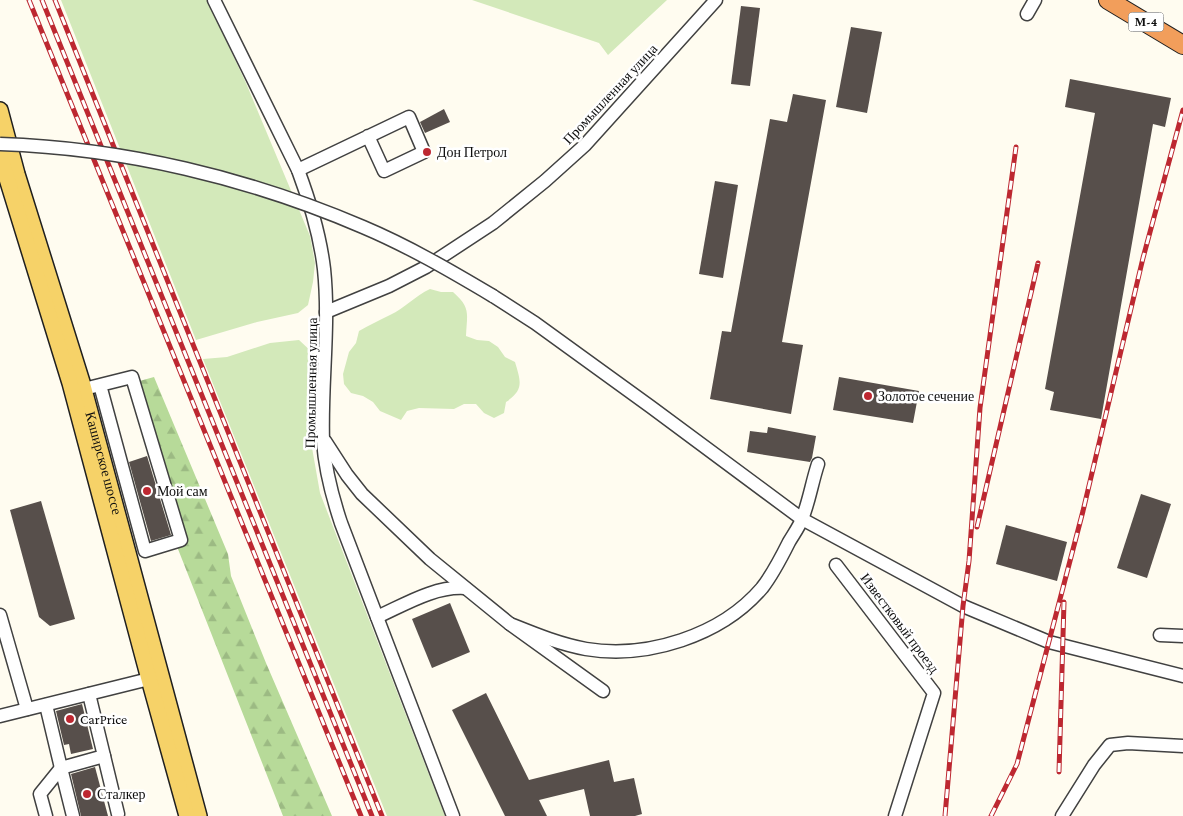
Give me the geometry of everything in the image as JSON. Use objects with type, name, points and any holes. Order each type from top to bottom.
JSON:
[{"type":"highway","name":"М-4","points":[[1108,0],[1183,45]]},
{"type":"main road","name":"Каширское шоссе","points":[[0,110],[17,174],[84,389],[199,816]]},
{"type":"main road","name":"Каширское шоссе","points":[[0,156],[70,383],[149,679],[188,816]]},
{"type":"street","points":[[215,0],[298,170],[308,198],[319,236],[324,269],[326,312]]},
{"type":"street","name":"Промышленная улица","points":[[453,816],[333,499],[323,439],[326,312],[389,286],[426,267],[493,223],[545,181],[585,145],[716,0]]},
{"type":"street","points":[[1027,14],[1035,0]]},
{"type":"street","points":[[298,170],[368,136],[409,117],[424,152],[384,171],[368,136]]},
{"type":"street","points":[[0,144],[59,148],[131,158],[205,174],[279,195],[324,211],[387,238],[440,265],[535,323],[802,520],[963,606],[1049,642],[1183,676]]},
{"type":"street","points":[[84,389],[100,385],[132,377],[181,540],[145,551],[100,385]]},
{"type":"street","points":[[323,439],[362,494],[430,559],[510,624],[603,692]]},
{"type":"street","points":[[510,624],[551,641],[587,649],[622,651],[642,650],[681,641],[714,626],[761,589],[773,572],[802,520],[818,464]]},
{"type":"street","name":"Известковый проезд","points":[[836,565],[934,693],[895,816]]},
{"type":"street","points":[[377,617],[438,590],[451,587],[465,588]]},
{"type":"street","points":[[0,615],[27,709]]},
{"type":"street","points":[[1160,634],[1183,636]]},
{"type":"street","points":[[0,716],[149,679]]},
{"type":"street","points":[[89,694],[118,814]]},
{"type":"street","points":[[46,705],[74,816]]},
{"type":"street","points":[[1062,816],[1094,765],[1110,745],[1128,743],[1183,746]]},
{"type":"street","points":[[46,816],[40,794],[61,768],[104,756]]},
{"type":"green space","points":[[61,0],[207,0],[246,83],[310,236],[315,263],[313,282],[308,305],[298,313],[257,322],[196,340]]},
{"type":"green space","points":[[472,0],[667,0],[608,55],[599,43]]},
{"type":"green space","points":[[430,289],[441,292],[453,292],[463,302],[467,311],[466,336],[477,340],[489,341],[498,347],[505,357],[515,362],[520,385],[516,394],[506,402],[504,413],[494,418],[484,413],[476,404],[464,404],[454,409],[419,408],[407,411],[401,420],[380,411],[373,402],[363,396],[351,393],[344,384],[343,374],[349,352],[356,343],[359,331],[395,312]]},
{"type":"green space","points":[[299,340],[314,354],[311,372],[311,442],[320,493],[445,816],[387,816],[203,359],[227,357],[270,343]]},
{"type":"green space","points":[[154,377],[228,554],[231,576],[266,663],[332,816],[283,816],[176,544],[136,382]]},
{"type":"building","points":[[741,6],[760,8],[750,86],[731,84]]},
{"type":"building","points":[[851,27],[882,32],[867,113],[836,107]]},
{"type":"building","points":[[1070,79],[1171,98],[1165,127],[1153,124],[1101,419],[1050,410],[1054,392],[1045,389],[1095,113],[1065,107]]},
{"type":"building","points":[[793,94],[826,100],[782,342],[803,345],[791,414],[710,399],[722,331],[731,332],[770,119],[787,122]]},
{"type":"building","points":[[444,109],[450,122],[425,133],[420,122]]},
{"type":"building","points":[[715,181],[738,185],[723,278],[699,274]]},
{"type":"building","points":[[839,377],[919,391],[913,423],[833,410]]},
{"type":"building","points":[[768,427],[816,436],[810,462],[747,452],[750,431],[767,433]]},
{"type":"building","name":"Мой сам","points":[[147,456],[171,535],[151,541],[129,462]]},
{"type":"building","points":[[1141,494],[1171,504],[1147,578],[1117,568]]},
{"type":"building","points":[[41,501],[75,619],[50,626],[39,617],[10,510]]},
{"type":"building","points":[[1006,525],[1067,542],[1057,581],[996,564]]},
{"type":"building","points":[[450,603],[470,652],[432,668],[412,619]]},
{"type":"building","points":[[486,693],[529,780],[609,760],[614,782],[634,778],[642,814],[635,816],[590,816],[584,789],[539,800],[547,816],[505,816],[452,710]]},
{"type":"building","points":[[82,704],[93,749],[71,754],[69,744],[64,745],[56,711]]},
{"type":"building","name":"Сталкер","points":[[95,767],[108,816],[81,816],[71,774]]},
{"type":"railway","points":[[29,0],[361,816]]},
{"type":"railway","points":[[42,0],[372,816]]},
{"type":"railway","points":[[55,0],[382,816]]},
{"type":"railway","points":[[991,816],[1017,764],[1083,511],[1143,258],[1183,110]]},
{"type":"railway","points":[[945,816],[963,606],[969,561],[980,408],[1016,147]]},
{"type":"railway","points":[[977,527],[1038,263]]},
{"type":"railway","points":[[1059,772],[1064,602]]},
{"type":"place","name":"Дон Петрол","points":[[427,152]]},
{"type":"place","name":"Золотое сечение","points":[[868,396]]},
{"type":"place","name":"Мой сам","points":[[147,491]]},
{"type":"place","name":"CarPrice","points":[[70,719]]},
{"type":"place","name":"Сталкер","points":[[87,794]]}]
